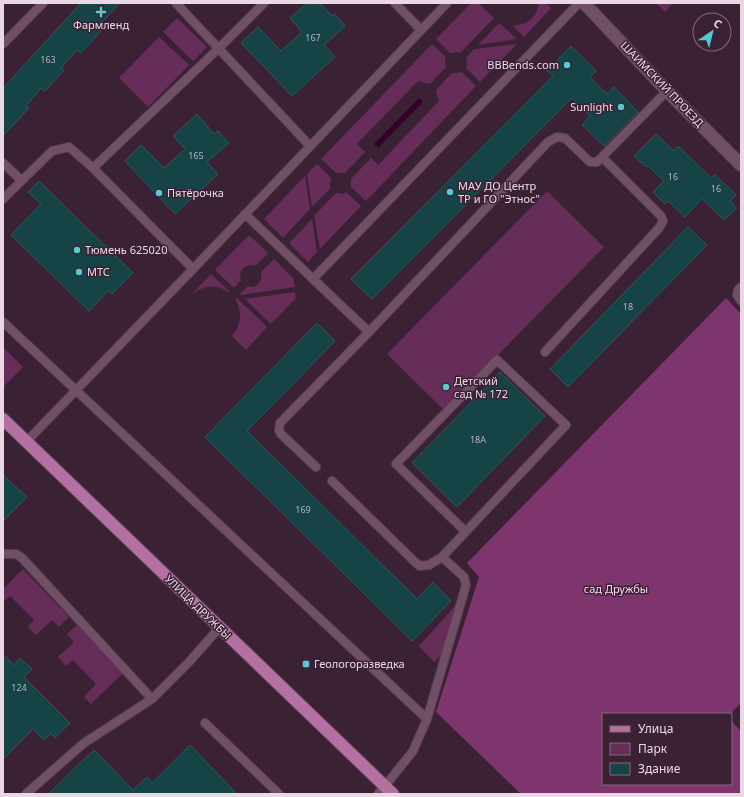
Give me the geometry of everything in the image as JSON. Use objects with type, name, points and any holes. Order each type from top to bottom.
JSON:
[{"type":"main road","name":"УЛИЦА ДРУЖБЫ","points":[[3,419],[220,627],[386,791]]},
{"type":"street","name":"ШАИМСКИЙ ПРОЕЗД","points":[[584,3],[667,91],[741,165]]},
{"type":"lane","points":[[3,44],[43,3]]},
{"type":"lane","points":[[176,3],[310,146]]},
{"type":"lane","points":[[93,168],[264,3]]},
{"type":"lane","points":[[395,3],[421,30]]},
{"type":"lane","points":[[26,442],[447,3]]},
{"type":"lane","points":[[313,279],[579,3]]},
{"type":"lane","points":[[316,467],[281,434],[279,430],[280,423],[548,142],[557,137],[565,138],[590,162],[597,162],[667,91]]},
{"type":"lane","points":[[3,199],[52,151],[69,147],[93,168],[192,269]]},
{"type":"lane","points":[[545,352],[659,228],[663,221],[661,216],[602,157]]},
{"type":"lane","points":[[3,163],[21,180]]},
{"type":"lane","points":[[245,214],[368,332]]},
{"type":"lane","points":[[741,287],[738,290],[737,295],[741,301]]},
{"type":"lane","points":[[3,322],[427,719]]},
{"type":"lane","points":[[332,481],[420,566],[429,565],[442,557],[566,425],[497,360],[396,464],[465,531]]},
{"type":"lane","points":[[3,554],[16,554],[22,558],[152,699]]},
{"type":"lane","points":[[386,791],[413,751],[427,719],[466,585],[464,577],[442,557]]},
{"type":"lane","points":[[26,794],[84,743],[152,699],[189,662],[220,627]]},
{"type":"lane","points":[[205,723],[279,794]]},
{"type":"green space","points":[[471,3],[478,3],[494,18],[460,53],[450,53],[436,39]]},
{"type":"green space","points":[[539,3],[546,3],[551,8],[524,37],[512,25],[526,23],[530,20],[536,13]]},
{"type":"green space","points":[[656,3],[673,3],[665,12]]},
{"type":"green space","points":[[177,18],[207,47],[193,61],[163,32]]},
{"type":"green space","points":[[499,23],[517,39],[478,45]]},
{"type":"green space","points":[[159,37],[189,65],[148,107],[119,78]]},
{"type":"green space","points":[[432,44],[446,57],[446,67],[430,84],[418,81],[357,144],[365,152],[345,173],[336,173],[321,159]]},
{"type":"green space","points":[[517,44],[480,82],[466,68],[466,58],[474,49]]},
{"type":"green space","points":[[462,72],[476,86],[366,201],[351,187],[351,179],[371,158],[378,165],[439,101],[436,90],[452,73]]},
{"type":"green space","points":[[317,164],[331,178],[331,188],[312,207],[307,174]]},
{"type":"green space","points":[[305,176],[310,209],[283,238],[264,219]]},
{"type":"green space","points":[[547,191],[604,247],[444,410],[387,354]]},
{"type":"green space","points":[[346,192],[361,206],[320,249],[314,216],[336,193],[344,194]]},
{"type":"green space","points":[[312,219],[317,252],[308,262],[289,243]]},
{"type":"green space","points":[[249,235],[268,253],[255,266],[248,265],[243,269],[240,274],[241,280],[234,288],[215,270]]},
{"type":"green space","points":[[274,259],[293,278],[295,287],[241,295],[240,294],[248,286],[254,287],[258,284],[261,279],[261,272]]},
{"type":"green space","points":[[211,274],[230,292],[229,293],[219,287],[214,286],[199,290],[190,296]]},
{"type":"green space","points":[[295,292],[296,298],[271,324],[245,299]]},
{"type":"green space","points":[[237,298],[267,327],[246,350],[232,336],[240,318],[238,304],[235,299]]},
{"type":"green space","name":"сад Дружбы","points":[[726,298],[741,314],[741,703],[731,713],[602,713],[602,785],[732,785],[732,722],[741,731],[741,794],[521,794],[436,712],[479,577],[467,563]]},
{"type":"green space","points":[[3,347],[23,367],[3,387]]},
{"type":"green space","points":[[23,569],[69,617],[59,627],[52,620],[36,635],[28,627],[34,620],[10,596],[3,602],[3,589]]},
{"type":"green space","points":[[456,605],[442,654],[434,662],[419,646]]},
{"type":"green space","points":[[77,625],[123,673],[91,704],[84,697],[96,684],[73,660],[66,666],[58,657],[74,642],[67,634]]},
{"type":"shaded area","points":[[419,98],[423,102],[378,148],[374,144]]},
{"type":"building","points":[[81,3],[120,3],[97,28],[101,31],[81,53],[77,50],[61,68],[64,70],[45,91],[41,88],[26,106],[29,108],[3,136],[3,88]]},
{"type":"building","points":[[307,3],[320,3],[332,16],[335,14],[345,26],[324,45],[335,57],[292,96],[241,43],[258,27],[281,51],[302,32],[290,18]]},
{"type":"building","points":[[571,46],[596,71],[590,77],[607,94],[614,87],[638,112],[604,146],[582,125],[590,116],[572,98],[372,299],[351,279],[553,76],[547,71]]},
{"type":"building","points":[[197,114],[214,134],[218,131],[229,143],[207,162],[218,174],[175,214],[125,161],[141,145],[164,168],[185,149],[173,136]]},
{"type":"building","points":[[656,134],[674,151],[678,146],[711,178],[715,175],[736,195],[730,201],[737,208],[724,220],[702,199],[685,217],[668,201],[665,204],[653,192],[664,181],[648,166],[646,167],[634,156]]},
{"type":"building","points":[[39,181],[133,273],[112,294],[108,291],[89,311],[11,235],[41,204],[28,192]]},
{"type":"building","points":[[688,227],[707,245],[568,387],[550,369]]},
{"type":"building","points":[[317,323],[335,341],[247,431],[417,599],[433,582],[451,601],[412,641],[205,437]]},
{"type":"building","points":[[500,372],[545,416],[457,507],[412,463]]},
{"type":"building","points":[[3,475],[27,497],[3,521]]},
{"type":"building","points":[[3,654],[14,665],[20,658],[32,669],[24,677],[70,723],[55,738],[51,733],[44,740],[33,729],[3,759]]},
{"type":"building","points":[[190,745],[237,794],[48,794],[94,750],[133,790],[147,777],[152,783]]},
{"type":"place","name":"Фармленд","points":[[101,12]]},
{"type":"place","name":"BBBends.com","points":[[567,65]]},
{"type":"place","name":"Sunlight","points":[[621,107]]},
{"type":"place","name":"МАУ ДО Центр ТР и ГО \"Этнос\"","points":[[450,192]]},
{"type":"place","name":"Пятёрочка","points":[[159,193]]},
{"type":"place","name":"Тюмень 625020","points":[[77,250]]},
{"type":"place","name":"МТС","points":[[79,272]]},
{"type":"place","name":"Детский сад № 172","points":[[446,387]]},
{"type":"place","name":"Геологоразведка","points":[[306,664]]}]
